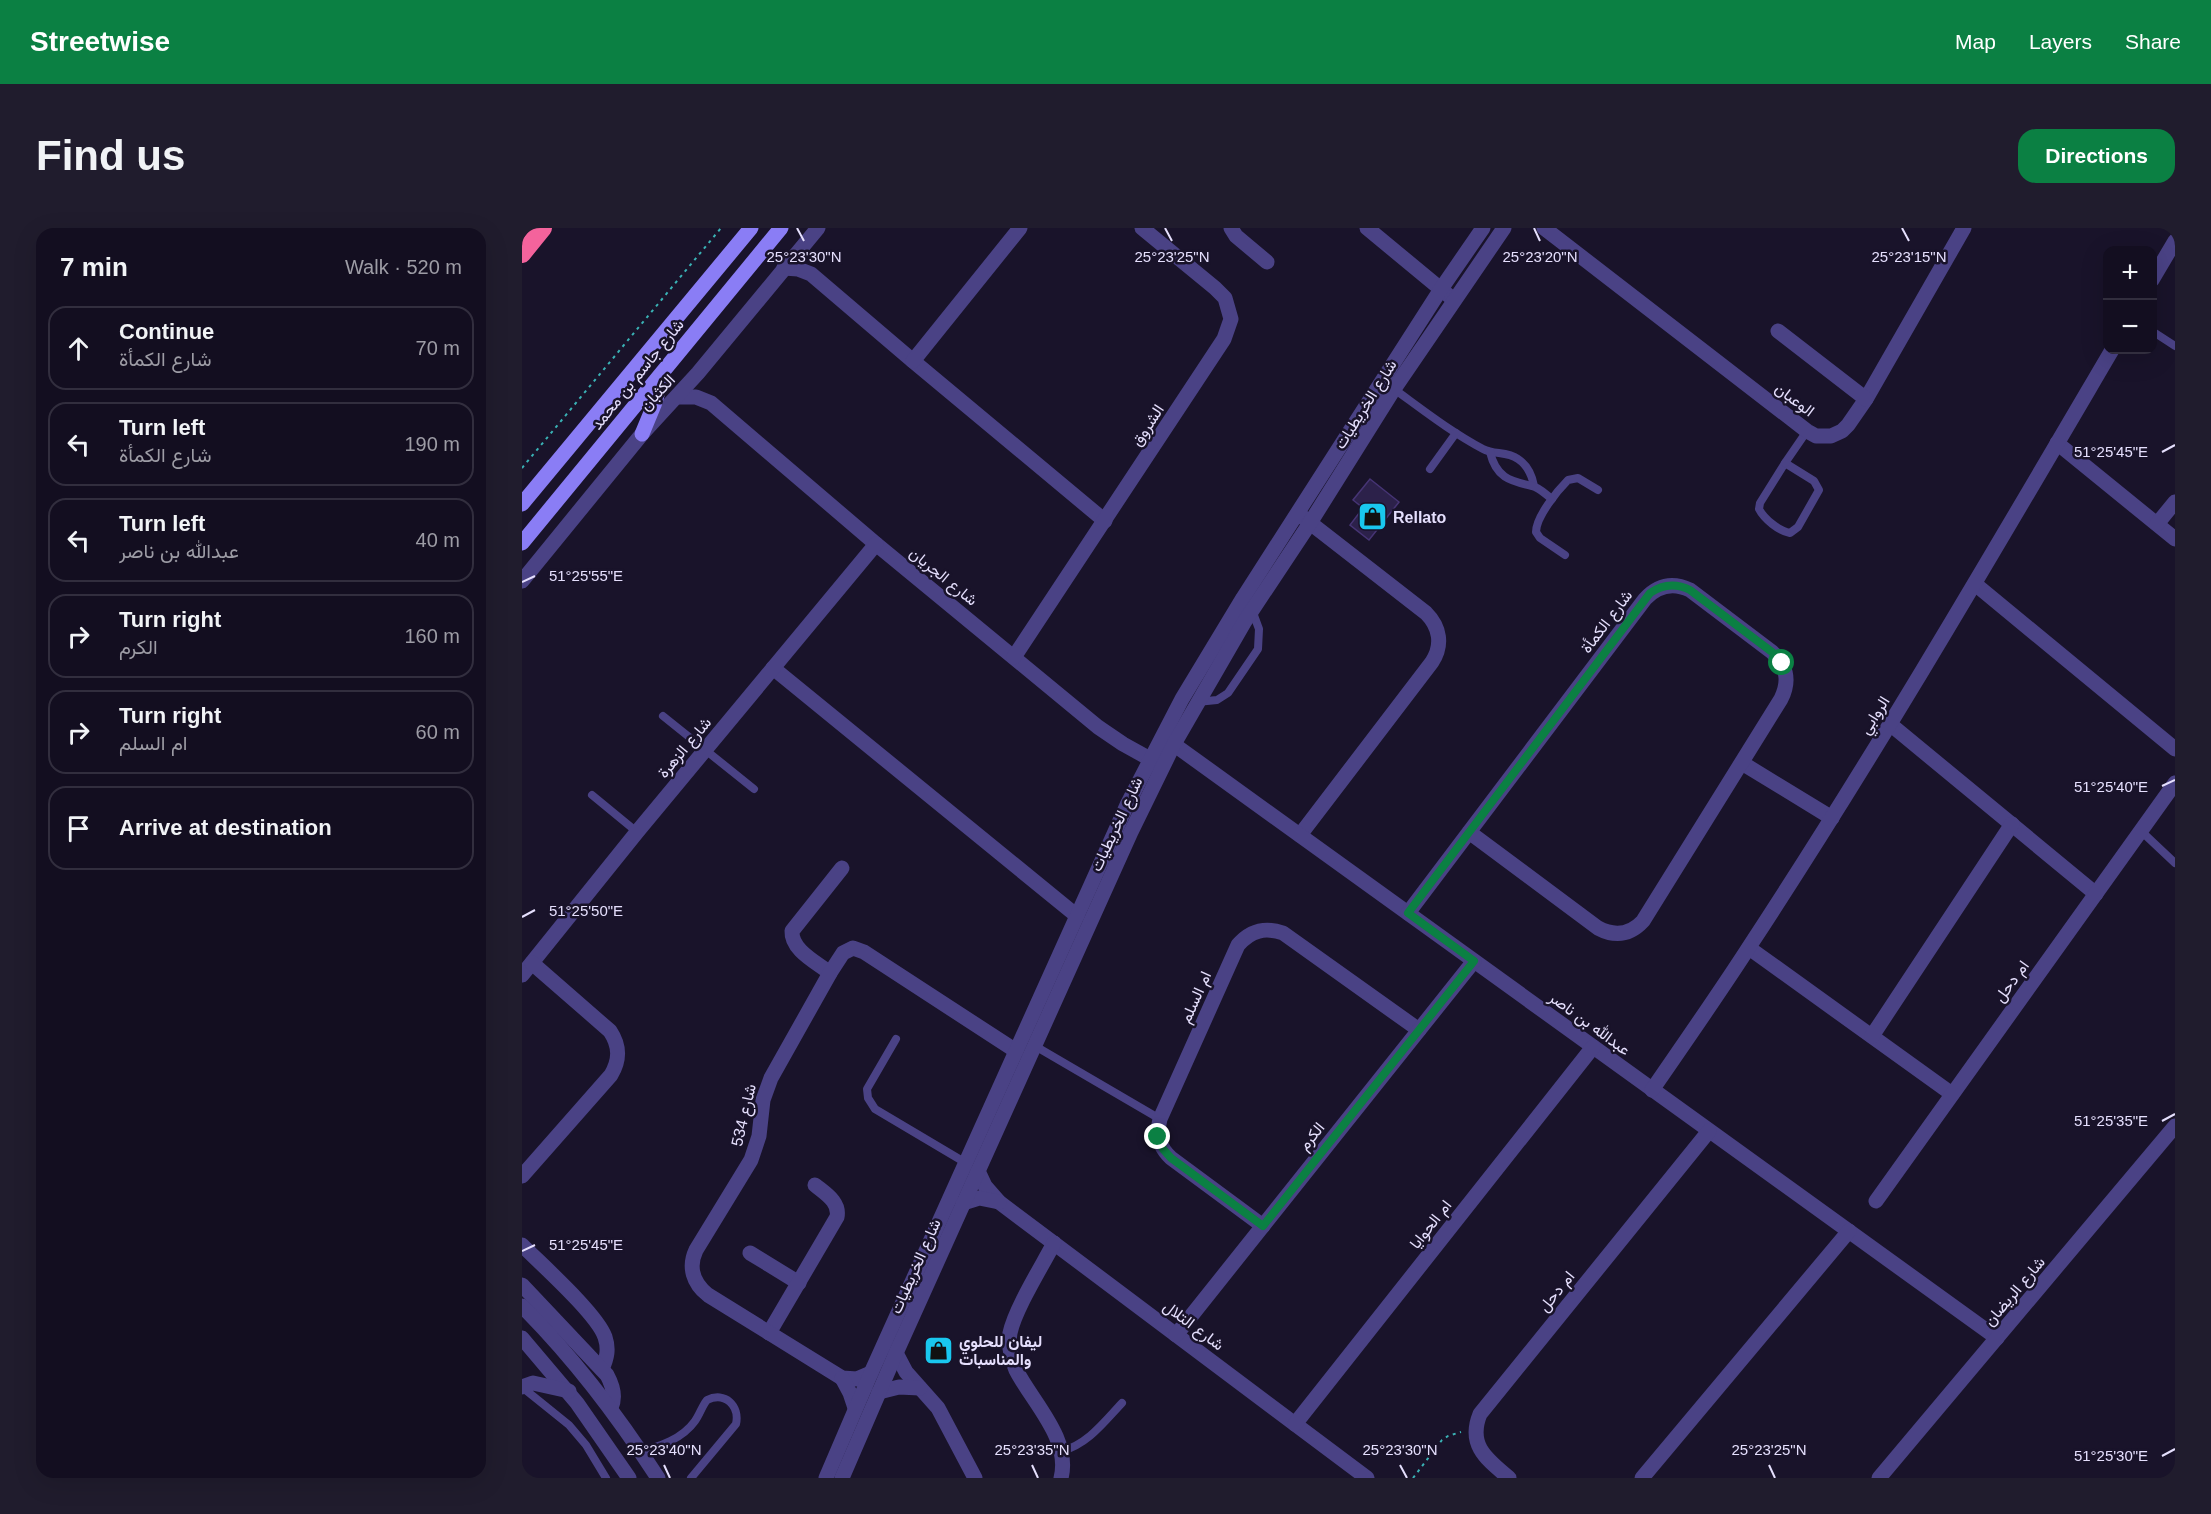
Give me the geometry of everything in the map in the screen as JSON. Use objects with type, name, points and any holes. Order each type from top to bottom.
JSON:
[{"type":"highway","points":[[522,255],[543,228]]},
{"type":"main road","name":"شارع جاسم بن محمد","points":[[522,504],[751,228]]},
{"type":"main road","name":"شارع جاسم بن محمد","points":[[522,543],[781,228]]},
{"type":"main road","points":[[642,435],[654,405],[664,369]]},
{"type":"street","name":"الكثبان","points":[[522,581],[642,435],[699,374],[818,228]]},
{"type":"street","points":[[913,362],[1020,228]]},
{"type":"street","name":"الشروق","points":[[1014,657],[1224,339],[1230,326],[1230,312],[1220,292],[1142,228]]},
{"type":"street","points":[[1231,228],[1236,236],[1267,261]]},
{"type":"street","points":[[1366,228],[1454,300]]},
{"type":"street","name":"شارع الخريطيات","points":[[826,1478],[871,1373],[972,1167],[1035,1046],[1131,832],[1157,762],[1212,646],[1441,289],[1483,228]]},
{"type":"street","name":"شارع الخريطيات","points":[[1168,740],[1197,702],[1252,610],[1394,389],[1504,228]]},
{"type":"street","name":"الوعبان","points":[[1544,228],[1807,431],[1824,437],[1837,434],[1848,425],[1866,399],[1964,228]]},
{"type":"street","points":[[2157,272],[2175,241]]},
{"type":"street","points":[[801,247],[811,274]]},
{"type":"street","points":[[784,268],[798,269],[811,274],[1105,521]]},
{"type":"street","points":[[1778,331],[1866,399]]},
{"type":"street","name":"الروابي","points":[[1652,1090],[1749,948],[1832,818],[1975,584],[2110,354]]},
{"type":"street","name":"شارع الجريان","points":[[699,374],[711,403]]},
{"type":"street","name":"شارع الجريان","points":[[679,397],[696,397],[711,403],[876,544],[1104,731],[1157,762]]},
{"type":"street","points":[[2057,443],[2175,539]]},
{"type":"street","points":[[2157,524],[2175,502]]},
{"type":"street","points":[[1298,513],[1426,612],[1436,625],[1439,640],[1436,656],[1432,662],[1300,835]]},
{"type":"street","name":"شارع الزهرة","points":[[527,969],[704,750],[876,544]]},
{"type":"street","points":[[1975,584],[2175,749]]},
{"type":"street","name":"شارع الكمأة","points":[[1408,913],[1469,832],[1645,599],[1650,593],[1662,586],[1677,585],[1690,590],[1772,652],[1785,670],[1786,685],[1782,699],[1643,921],[1637,927],[1622,934],[1605,932],[1469,832]]},
{"type":"street","points":[[773,668],[1077,916]]},
{"type":"street","points":[[1890,724],[2096,894]]},
{"type":"street","name":"عبدالله بن ناصر","points":[[1168,740],[1997,1338]]},
{"type":"street","name":"شارع الخريطيات","points":[[842,1478],[963,1203],[972,1167],[1016,1051],[1127,805],[1157,762]]},
{"type":"street","points":[[1742,763],[1832,818]]},
{"type":"street","name":"ام دحل","points":[[1876,1201],[2175,783]]},
{"type":"street","points":[[1872,1036],[2012,824]]},
{"type":"street","points":[[830,973],[794,943],[792,931],[842,868]]},
{"type":"street","name":"ام السلم","points":[[1160,1119],[1235,951],[1243,939],[1255,932],[1269,930],[1289,937],[1419,1030]]},
{"type":"street","name":"شارع 534","points":[[842,1378],[702,1290],[694,1279],[693,1257],[751,1160],[759,1136],[764,1100],[771,1078],[830,973],[846,951],[853,948],[859,949],[1016,1051]]},
{"type":"street","points":[[1749,948],[1952,1094]]},
{"type":"street","name":"الكرم","points":[[1176,1335],[1474,961]]},
{"type":"street","points":[[522,1176],[615,1068],[618,1053],[610,1031],[527,969]]},
{"type":"street","name":"ام الحوايا","points":[[1295,1424],[1593,1047]]},
{"type":"street","points":[[1160,1119],[1158,1137],[1166,1154],[1263,1226]]},
{"type":"street","name":"شارع الريضان","points":[[1879,1478],[2175,1126]]},
{"type":"street","name":"ام دحل","points":[[1476,1433],[1477,1420],[1483,1409],[1709,1131]]},
{"type":"street","name":"شارع التلال","points":[[972,1167],[999,1202],[1367,1478]]},
{"type":"street","points":[[769,1333],[838,1214],[837,1205],[815,1185]]},
{"type":"street","points":[[963,1203],[979,1198],[999,1202]]},
{"type":"street","points":[[1642,1478],[1848,1231]]},
{"type":"street","points":[[1054,1243],[1013,1323],[1010,1342],[1012,1361],[1016,1370],[1062,1451],[1060,1478]]},
{"type":"street","points":[[522,1245],[590,1314],[601,1329],[608,1349],[602,1369]]},
{"type":"street","points":[[750,1253],[799,1282]]},
{"type":"street","points":[[522,1285],[602,1369],[613,1388],[611,1408]]},
{"type":"street","points":[[522,1306],[567,1353],[611,1408],[658,1478]]},
{"type":"street","points":[[522,1338],[569,1392],[629,1478]]},
{"type":"street","points":[[896,1353],[906,1372],[938,1408],[975,1478]]},
{"type":"street","points":[[855,1408],[842,1378],[857,1379],[871,1373]]},
{"type":"street","points":[[522,1387],[527,1383],[533,1383],[569,1392]]},
{"type":"street","points":[[879,1392],[899,1387],[920,1388]]},
{"type":"street","points":[[1476,1433],[1481,1452],[1509,1478]]},
{"type":"lane","points":[[2157,334],[2175,346]]},
{"type":"lane","points":[[1394,389],[1456,434],[1490,452],[1505,453],[1519,459],[1529,471],[1534,486]]},
{"type":"lane","points":[[1785,463],[1816,483],[1819,490],[1798,527],[1790,533],[1784,532],[1763,515],[1759,509],[1760,503],[1785,463],[1807,431]]},
{"type":"lane","points":[[1430,469],[1456,434]]},
{"type":"lane","points":[[1490,452],[1495,467],[1505,478],[1519,484],[1534,486],[1552,499]]},
{"type":"lane","points":[[1565,555],[1536,532],[1538,521],[1552,499],[1571,478],[1578,478],[1598,490]]},
{"type":"lane","points":[[1197,702],[1217,700],[1228,693],[1258,649],[1259,629],[1252,610]]},
{"type":"lane","points":[[663,716],[754,789]]},
{"type":"lane","points":[[592,795],[637,832]]},
{"type":"lane","points":[[2141,831],[2175,863]]},
{"type":"lane","points":[[896,1039],[867,1089],[870,1104],[972,1167]]},
{"type":"lane","points":[[1035,1046],[1160,1119]]},
{"type":"lane","points":[[522,1387],[569,1425],[586,1445],[606,1478]]},
{"type":"lane","points":[[640,1450],[663,1444],[684,1432],[695,1421],[707,1400],[717,1397],[728,1400],[737,1413],[736,1424],[691,1478]]},
{"type":"lane","points":[[1062,1451],[1071,1449],[1086,1440],[1122,1403]]},
{"type":"path","points":[[522,468],[721,228]]},
{"type":"path","points":[[1413,1478],[1442,1440],[1456,1433],[1476,1433]]},
{"type":"building","name":"Rellato","points":[[1370,479],[1399,502],[1369,540],[1350,525],[1363,508],[1353,500]]},
{"type":"place","name":"Rellato","points":[[1372,517]]},
{"type":"place","name":"ليفان للحلوي والمناسبات","points":[[938,1350]]},
{"type":"route","points":[[1158,1137],[1166,1154],[1263,1226],[1474,961],[1408,913],[1650,593],[1662,586],[1670,585],[1690,590],[1772,652],[1782,663]]}]
